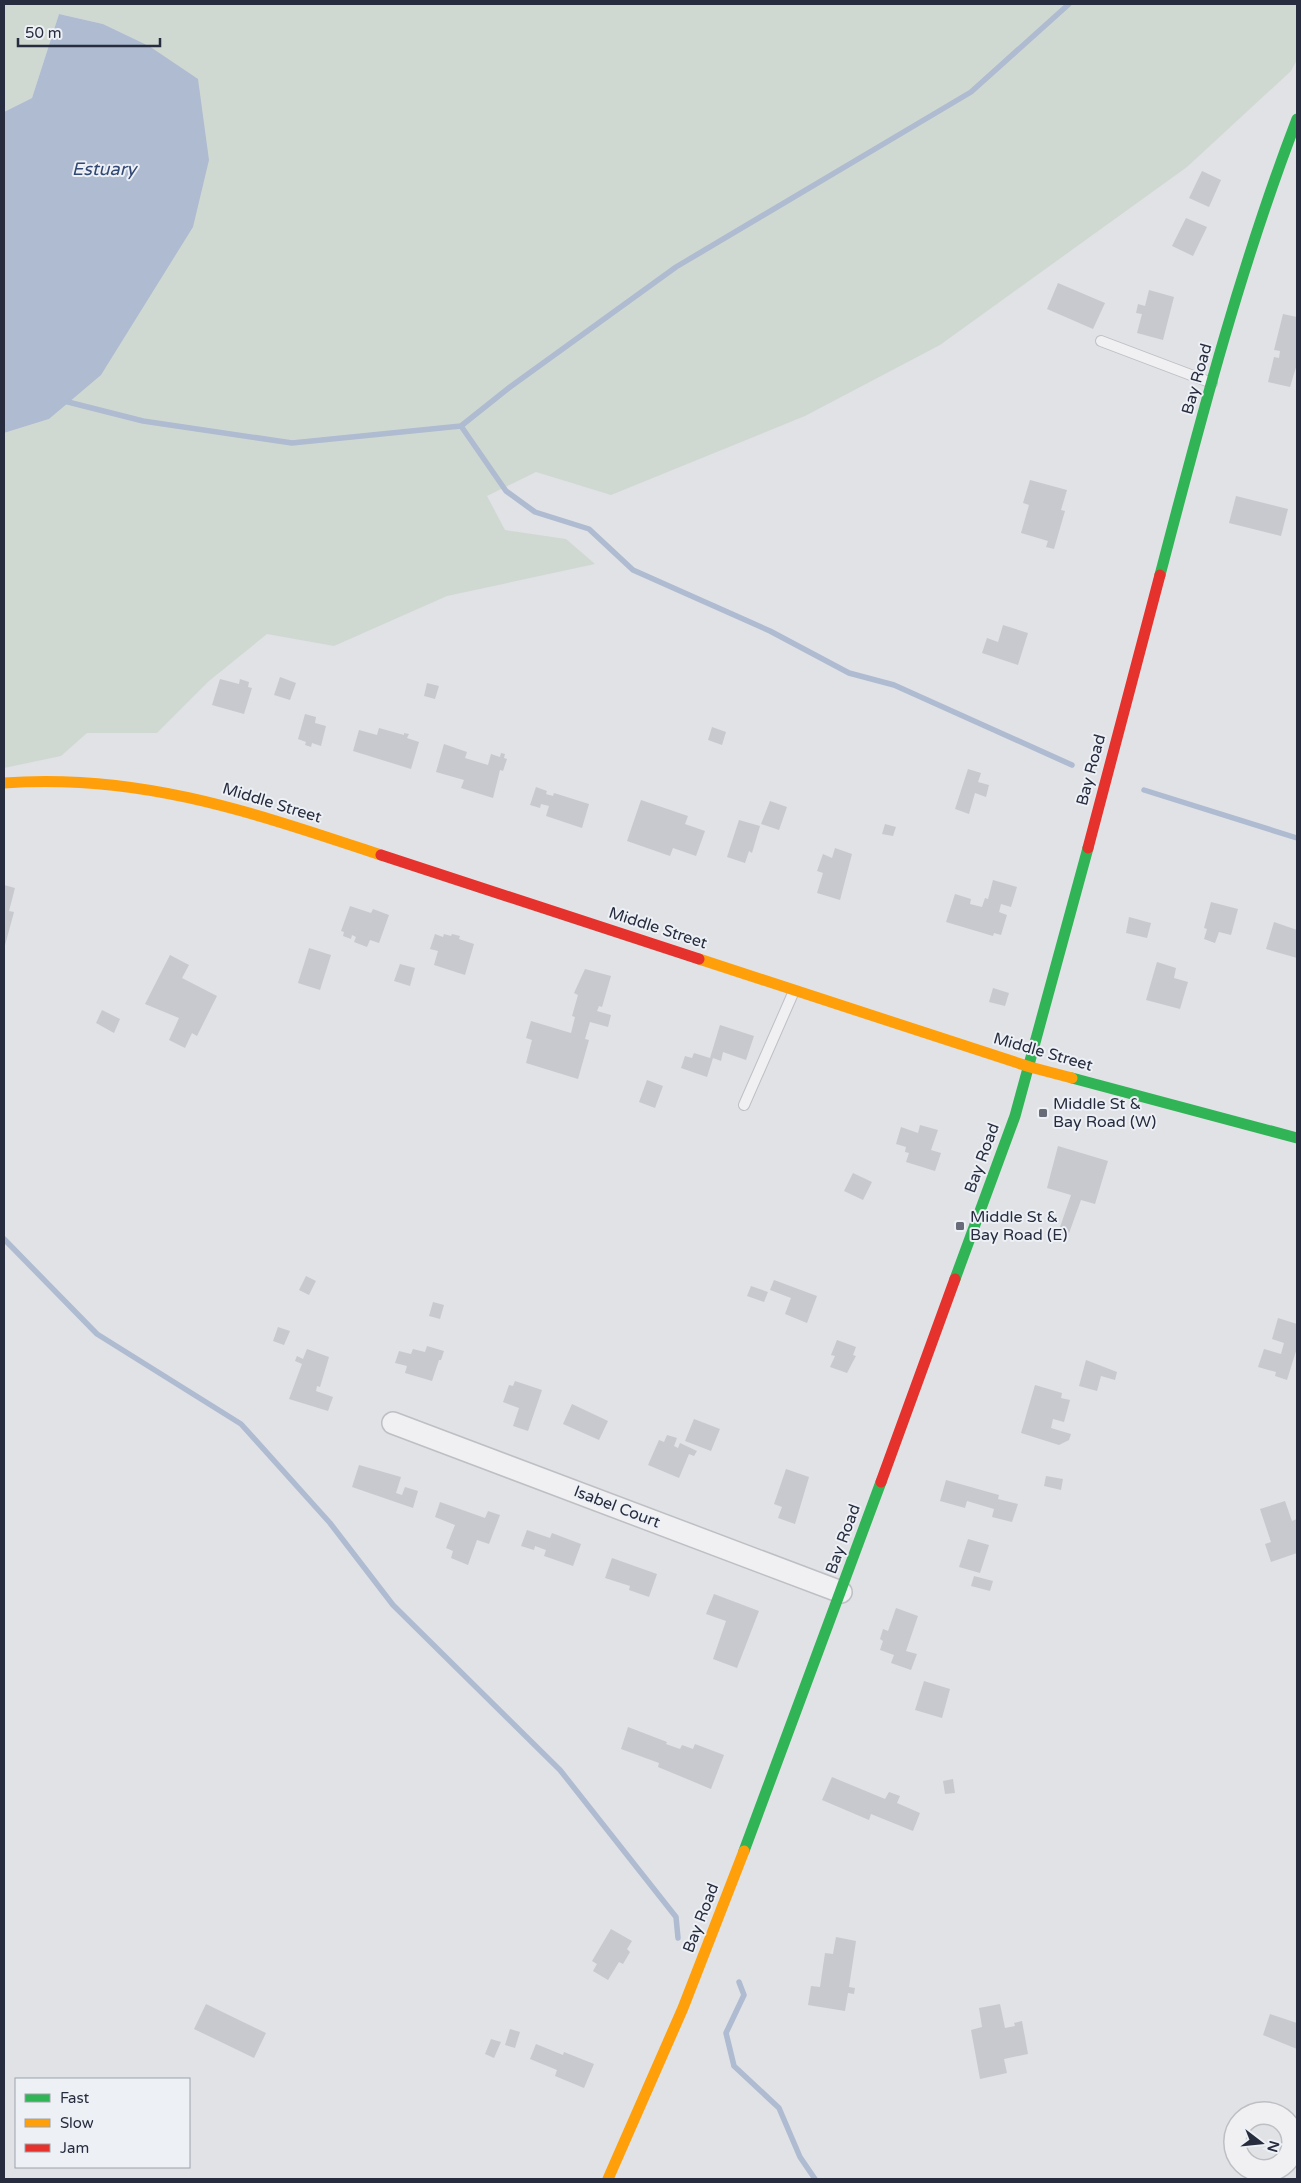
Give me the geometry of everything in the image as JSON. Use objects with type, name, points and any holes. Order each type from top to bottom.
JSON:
[{"type":"main road","name":"Bay Road","points":[[608,2179],[640,2111],[690,1990],[764,1801],[1015,1116],[1030,1067],[1213,383],[1269,192],[1297,119]]},
{"type":"main road","name":"Middle Street","points":[[4,783],[42,780],[124,785],[168,791],[213,802],[280,821],[1030,1067],[1297,1138]]},
{"type":"street","name":"Isabel Court","points":[[393,1423],[841,1592]]},
{"type":"lane","points":[[1101,341],[1213,383]]},
{"type":"lane","points":[[744,1105],[794,990]]},
{"type":"shaded area","points":[[4,4],[1297,4],[1297,60],[1291,71],[1187,167],[940,345],[805,416],[611,495],[536,472],[487,496],[505,530],[566,539],[595,564],[447,596],[334,646],[267,634],[209,681],[157,733],[87,733],[61,756],[4,768],[4,433],[49,419],[105,368],[131,326],[149,46],[103,24],[59,14],[32,98],[4,112]]},
{"type":"water","name":"Estuary","points":[[59,14],[103,24],[149,46],[198,79],[209,160],[193,227],[101,375],[49,419],[4,433],[4,112],[32,98]]},
{"type":"building","points":[[1202,171],[1221,180],[1209,207],[1189,198]]},
{"type":"building","points":[[1186,218],[1207,227],[1193,256],[1172,246]]},
{"type":"building","points":[[1058,283],[1105,303],[1093,329],[1047,309]]},
{"type":"building","points":[[1149,290],[1174,297],[1163,340],[1137,333],[1142,314],[1136,313],[1138,304],[1145,306]]},
{"type":"building","points":[[1283,314],[1297,317],[1297,364],[1290,387],[1268,382],[1274,357],[1279,358],[1280,351],[1274,350]]},
{"type":"building","points":[[1030,480],[1067,490],[1061,510],[1065,511],[1054,549],[1046,547],[1048,541],[1021,533],[1029,505],[1023,503]]},
{"type":"building","points":[[1236,496],[1288,509],[1281,536],[1229,523]]},
{"type":"building","points":[[1003,625],[1028,633],[1018,665],[982,653],[987,638],[998,642]]},
{"type":"building","points":[[280,677],[296,683],[290,700],[274,695]]},
{"type":"building","points":[[220,679],[239,684],[240,679],[249,682],[248,687],[252,688],[244,714],[212,705]]},
{"type":"building","points":[[427,683],[439,686],[435,699],[424,696]]},
{"type":"building","points":[[305,714],[316,717],[315,723],[326,726],[321,746],[312,743],[311,747],[305,745],[306,742],[298,739]]},
{"type":"building","points":[[712,727],[726,732],[722,745],[708,740]]},
{"type":"building","points":[[379,728],[404,735],[404,733],[409,734],[407,738],[419,742],[411,769],[353,751],[359,730],[377,735]]},
{"type":"building","points":[[444,744],[467,752],[465,758],[488,765],[491,754],[500,757],[501,753],[505,754],[504,758],[507,759],[503,771],[500,770],[493,798],[461,788],[464,780],[436,772]]},
{"type":"building","points":[[968,769],[981,773],[978,782],[989,785],[986,797],[975,793],[969,814],[955,809]]},
{"type":"building","points":[[536,787],[547,791],[546,794],[553,796],[554,793],[589,804],[582,828],[546,816],[549,806],[541,804],[540,808],[530,805]]},
{"type":"building","points":[[641,800],[688,816],[685,824],[705,831],[696,856],[673,848],[670,856],[627,841]]},
{"type":"building","points":[[770,801],[787,807],[779,830],[761,824]]},
{"type":"building","points":[[739,820],[760,826],[752,853],[749,851],[745,863],[727,857]]},
{"type":"building","points":[[885,824],[896,827],[893,836],[882,834]]},
{"type":"building","points":[[835,848],[852,854],[840,900],[817,893],[823,873],[817,871],[823,854],[832,858]]},
{"type":"building","points":[[993,880],[1017,887],[1011,907],[1001,904],[999,912],[1007,915],[1001,935],[994,933],[993,936],[946,922],[955,894],[971,899],[970,904],[982,907],[985,898],[988,899]]},
{"type":"building","points":[[4,885],[15,888],[9,911],[14,912],[4,949]]},
{"type":"building","points":[[1211,902],[1238,909],[1231,935],[1219,932],[1215,943],[1204,939],[1207,929],[1204,928]]},
{"type":"building","points":[[350,906],[371,913],[373,909],[389,915],[379,943],[370,940],[367,947],[354,942],[356,937],[352,935],[351,939],[343,936],[344,932],[341,931]]},
{"type":"building","points":[[1129,917],[1151,923],[1147,938],[1126,933]]},
{"type":"building","points":[[1274,922],[1297,930],[1297,958],[1266,949]]},
{"type":"building","points":[[435,934],[443,937],[444,934],[460,936],[459,939],[474,944],[465,975],[434,965],[438,951],[430,949]]},
{"type":"building","points":[[309,948],[331,955],[320,990],[298,983]]},
{"type":"building","points":[[170,955],[189,965],[182,978],[217,996],[197,1036],[192,1033],[185,1048],[169,1040],[179,1018],[145,1004]]},
{"type":"building","points":[[1157,962],[1176,968],[1174,978],[1188,982],[1180,1009],[1146,1000]]},
{"type":"building","points":[[400,964],[415,968],[410,986],[394,981]]},
{"type":"building","points":[[585,969],[611,976],[602,1007],[599,1006],[597,1011],[611,1015],[608,1027],[590,1022],[585,1039],[589,1040],[578,1079],[526,1063],[532,1040],[526,1038],[531,1021],[571,1033],[575,1017],[572,1016],[578,995],[574,993]]},
{"type":"building","points":[[993,988],[1009,993],[1005,1006],[989,1002]]},
{"type":"building","points":[[102,1010],[120,1019],[114,1033],[96,1023]]},
{"type":"building","points":[[720,1025],[754,1036],[746,1060],[723,1052],[721,1061],[713,1058],[707,1077],[681,1068],[685,1056],[692,1058],[694,1053],[710,1058]]},
{"type":"building","points":[[647,1080],[663,1086],[655,1108],[639,1102]]},
{"type":"building","points":[[920,1125],[938,1130],[931,1150],[941,1153],[935,1171],[906,1162],[909,1153],[905,1152],[906,1147],[896,1144],[901,1127],[918,1133]]},
{"type":"building","points":[[1058,1146],[1108,1161],[1095,1204],[1081,1200],[1068,1236],[1058,1233],[1071,1195],[1047,1188]]},
{"type":"building","points":[[853,1173],[872,1182],[863,1200],[844,1191]]},
{"type":"building","points":[[306,1276],[316,1281],[309,1295],[299,1290]]},
{"type":"building","points":[[774,1280],[817,1296],[807,1323],[785,1314],[791,1298],[770,1290]]},
{"type":"building","points":[[751,1286],[768,1292],[764,1302],[747,1296]]},
{"type":"building","points":[[433,1302],[444,1305],[440,1319],[429,1316]]},
{"type":"building","points":[[1278,1318],[1297,1324],[1297,1348],[1287,1380],[1275,1376],[1276,1372],[1258,1367],[1264,1349],[1281,1354],[1284,1343],[1272,1339]]},
{"type":"building","points":[[278,1327],[290,1331],[284,1345],[273,1341]]},
{"type":"building","points":[[837,1340],[856,1347],[853,1355],[856,1356],[847,1373],[830,1367],[835,1356],[831,1355]]},
{"type":"building","points":[[427,1346],[444,1351],[432,1381],[405,1373],[407,1366],[395,1363],[399,1351],[411,1354],[413,1349],[425,1352]]},
{"type":"building","points":[[307,1349],[329,1357],[320,1387],[317,1386],[316,1391],[333,1397],[328,1411],[289,1399],[302,1364],[295,1361],[297,1356],[303,1359]]},
{"type":"building","points":[[1086,1360],[1117,1372],[1115,1380],[1101,1376],[1097,1391],[1079,1386]]},
{"type":"building","points":[[515,1381],[542,1390],[528,1431],[513,1426],[519,1408],[503,1402],[509,1385],[513,1386]]},
{"type":"building","points":[[1035,1385],[1062,1393],[1061,1398],[1070,1400],[1064,1422],[1053,1419],[1051,1428],[1071,1434],[1069,1440],[1059,1445],[1021,1433]]},
{"type":"building","points":[[572,1404],[608,1421],[599,1440],[563,1424]]},
{"type":"building","points":[[694,1419],[720,1429],[711,1451],[685,1441]]},
{"type":"building","points":[[667,1435],[677,1438],[674,1446],[678,1448],[680,1443],[697,1451],[694,1456],[689,1454],[679,1478],[648,1465],[659,1440],[664,1442]]},
{"type":"building","points":[[359,1465],[401,1477],[396,1493],[402,1495],[405,1487],[418,1491],[413,1508],[352,1487]]},
{"type":"building","points":[[786,1469],[809,1477],[795,1524],[778,1518],[782,1507],[774,1504]]},
{"type":"building","points":[[1046,1476],[1063,1479],[1061,1490],[1044,1486]]},
{"type":"building","points":[[946,1480],[999,1495],[998,1499],[1018,1504],[1012,1522],[992,1517],[994,1509],[967,1501],[965,1508],[940,1501]]},
{"type":"building","points":[[1285,1501],[1292,1521],[1297,1519],[1297,1553],[1271,1562],[1265,1544],[1271,1542],[1260,1509]]},
{"type":"building","points":[[440,1502],[485,1518],[488,1511],[500,1515],[489,1544],[477,1540],[468,1565],[451,1558],[453,1551],[446,1548],[455,1525],[435,1517]]},
{"type":"building","points":[[527,1530],[550,1538],[552,1533],[581,1544],[573,1566],[544,1556],[546,1550],[535,1546],[534,1550],[521,1546]]},
{"type":"building","points":[[968,1539],[989,1545],[980,1573],[959,1567]]},
{"type":"building","points":[[612,1558],[657,1574],[649,1597],[629,1590],[630,1586],[605,1578]]},
{"type":"building","points":[[974,1576],[993,1581],[990,1591],[971,1586]]},
{"type":"building","points":[[714,1594],[759,1611],[737,1668],[713,1659],[726,1621],[706,1614]]},
{"type":"building","points":[[896,1608],[918,1616],[906,1651],[917,1654],[911,1670],[891,1663],[894,1655],[880,1650],[883,1641],[880,1639],[883,1629],[888,1631]]},
{"type":"building","points":[[924,1681],[950,1689],[942,1718],[915,1710]]},
{"type":"building","points":[[628,1727],[680,1749],[682,1745],[693,1749],[695,1744],[724,1755],[711,1789],[658,1767],[659,1763],[621,1749]]},
{"type":"building","points":[[832,1777],[885,1799],[889,1792],[900,1796],[897,1803],[920,1813],[913,1831],[871,1814],[869,1820],[822,1800]]},
{"type":"building","points":[[953,1779],[955,1793],[945,1794],[943,1781]]},
{"type":"building","points":[[611,1929],[632,1941],[627,1949],[630,1952],[623,1964],[619,1962],[608,1980],[593,1971],[597,1964],[592,1961]]},
{"type":"building","points":[[836,1937],[856,1941],[849,1987],[855,1988],[854,1994],[848,1993],[845,2011],[808,2005],[811,1986],[820,1987],[825,1953],[833,1954]]},
{"type":"building","points":[[206,2004],[266,2033],[254,2058],[194,2029]]},
{"type":"building","points":[[1000,2004],[1005,2028],[1015,2026],[1014,2023],[1022,2021],[1028,2054],[1004,2059],[1007,2073],[980,2079],[971,2030],[982,2027],[979,2008]]},
{"type":"building","points":[[1270,2014],[1297,2023],[1297,2049],[1263,2035]]},
{"type":"building","points":[[510,2029],[520,2032],[515,2048],[505,2045]]},
{"type":"building","points":[[491,2039],[501,2042],[494,2058],[485,2054]]},
{"type":"building","points":[[536,2044],[563,2055],[564,2052],[594,2064],[584,2088],[555,2076],[557,2070],[530,2059]]},
{"type":"waterway","points":[[64,401],[143,421],[292,443],[461,426],[510,387],[676,267],[971,92],[1069,4]]},
{"type":"waterway","points":[[461,426],[506,491],[535,512],[589,529],[633,570],[770,631],[849,673],[894,685],[1072,765]]},
{"type":"waterway","points":[[1144,790],[1297,838]]},
{"type":"waterway","points":[[4,1239],[97,1334],[241,1424],[330,1523],[393,1605],[560,1770],[676,1917],[678,1938]]},
{"type":"waterway","points":[[739,1982],[744,1995],[726,2033],[734,2066],[779,2108],[800,2157],[815,2179]]},
{"type":"traffic: fast","points":[[1160,575],[1239,288],[1276,175],[1297,119]]},
{"type":"traffic: fast","points":[[955,1279],[1015,1116],[1088,848]]},
{"type":"traffic: fast","points":[[1072,1078],[1297,1138]]},
{"type":"traffic: fast","points":[[744,1851],[881,1482]]},
{"type":"traffic: slow","points":[[4,783],[54,782],[103,784],[150,790],[242,811],[381,855]]},
{"type":"traffic: slow","points":[[699,959],[1030,1067],[1072,1078]]},
{"type":"traffic: slow","points":[[608,2179],[683,2008],[744,1851]]},
{"type":"traffic: jam","points":[[1088,848],[1160,575]]},
{"type":"traffic: jam","points":[[381,855],[699,959]]},
{"type":"traffic: jam","points":[[881,1482],[955,1279]]},
{"type":"place","name":"Middle St & Bay Road (W)","points":[[1043,1113]]},
{"type":"place","name":"Middle St & Bay Road (E)","points":[[960,1226]]}]
